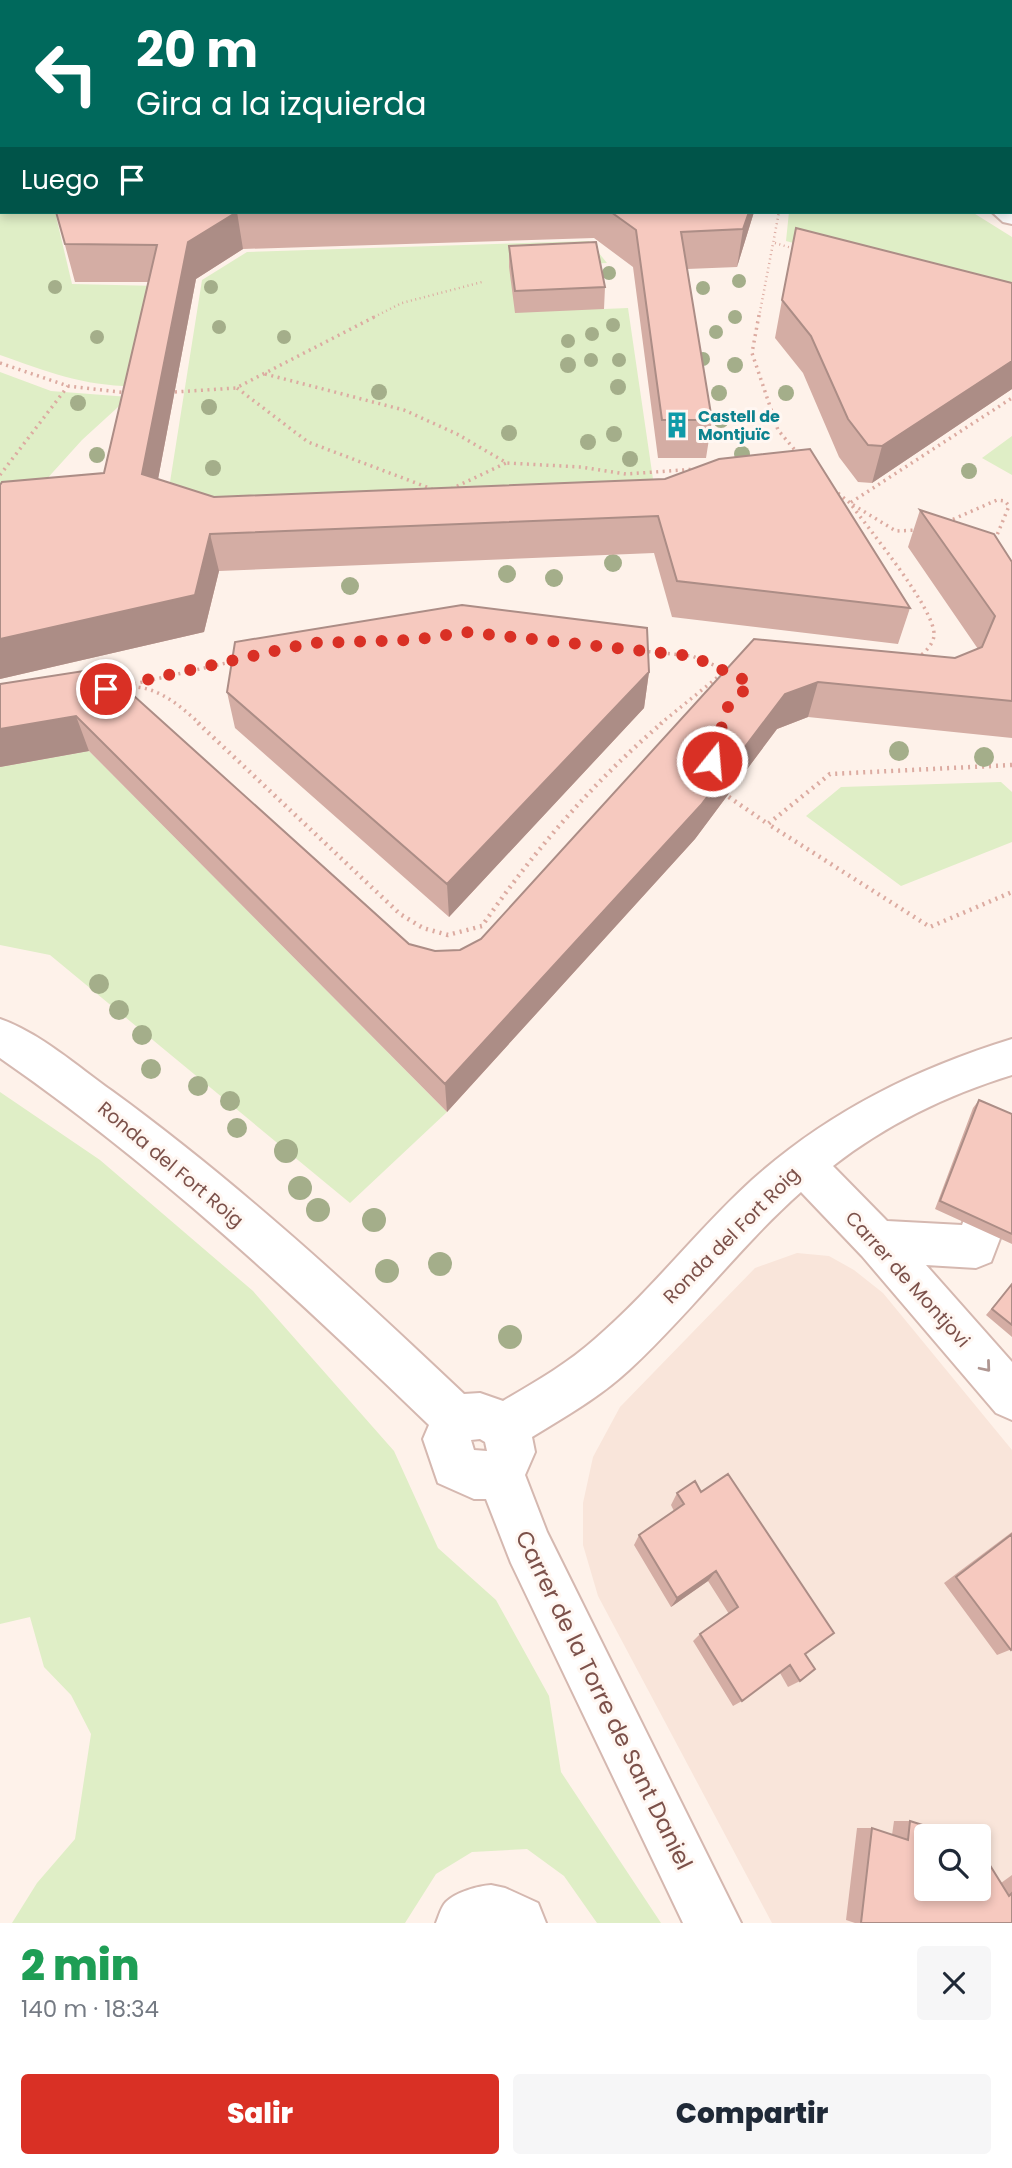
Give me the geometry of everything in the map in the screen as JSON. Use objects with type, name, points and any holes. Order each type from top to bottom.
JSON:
[{"type":"street","name":"Ronda del Fort Roig","points":[[0,1036],[96,1101],[176,1164],[455,1418],[447,1439],[455,1466],[474,1475],[643,1325],[740,1221],[803,1164],[860,1121],[978,1066],[1012,1057]]},
{"type":"street","points":[[877,1241],[976,1247],[1012,1149]]},
{"type":"street","name":"Carrer de Montjovi","points":[[803,1164],[877,1241],[1012,1397]]},
{"type":"street","name":"Carrer de la Torre de Sant Daniel","points":[[503,1450],[528,1546],[713,1923]]},
{"type":"street","points":[[464,1923],[472,1916],[492,1912],[519,1923]]},
{"type":"path","points":[[779,214],[752,353],[778,430],[802,457]]},
{"type":"path","points":[[775,243],[802,251]]},
{"type":"path","points":[[174,392],[236,388],[402,303],[482,282]]},
{"type":"path","points":[[0,363],[68,386],[137,393]]},
{"type":"path","points":[[265,374],[404,410],[457,434],[507,463],[581,467],[626,474],[706,469]]},
{"type":"path","points":[[0,475],[68,386]]},
{"type":"path","points":[[236,388],[308,442],[417,485],[443,492],[507,463]]},
{"type":"path","points":[[850,503],[1012,398]]},
{"type":"path","points":[[669,476],[676,470]]},
{"type":"path","points":[[825,482],[850,503],[896,531],[930,529]]},
{"type":"path","points":[[942,524],[997,500],[1006,501],[1009,506],[1008,513],[992,546]]},
{"type":"path","points":[[850,503],[929,612],[934,636],[925,653],[916,658]]},
{"type":"path","points":[[639,651],[692,656],[738,677]]},
{"type":"path","points":[[106,689],[242,659]]},
{"type":"path","points":[[133,684],[159,691],[177,703],[400,914],[423,928],[448,935],[482,926],[500,898],[563,817],[674,711],[726,670],[739,666]]},
{"type":"path","points":[[768,824],[830,774],[1012,765]]},
{"type":"path","points":[[720,791],[930,927],[1012,892]]},
{"type":"shaded area","points":[[797,1253],[829,1256],[854,1270],[883,1293],[1012,1450],[1012,1923],[772,1923],[598,1596],[583,1545],[583,1503],[593,1457],[620,1407],[755,1268]]},
{"type":"green space","points":[[0,214],[55,214],[72,284],[159,286],[137,386],[84,381],[51,373],[0,355]]},
{"type":"green space","points":[[789,214],[975,214],[1012,237],[1012,303],[786,241]]},
{"type":"green space","points":[[589,241],[607,263],[509,267],[604,309],[628,308],[653,479],[167,501],[202,280],[247,252]]},
{"type":"green space","points":[[0,372],[51,391],[129,397],[82,440],[16,513],[0,513]]},
{"type":"green space","points":[[1012,436],[1012,475],[982,458]]},
{"type":"green space","points":[[89,751],[447,1112],[350,1203],[50,955],[0,945],[0,767]]},
{"type":"green space","points":[[1001,782],[1012,792],[1012,842],[901,886],[806,816],[841,787]]},
{"type":"green space","points":[[0,1092],[100,1160],[253,1291],[394,1451],[438,1548],[496,1600],[549,1696],[561,1772],[661,1923],[597,1923],[564,1876],[527,1849],[472,1852],[436,1874],[405,1923],[12,1923],[37,1883],[75,1839],[91,1734],[71,1695],[44,1667],[30,1617],[0,1624]]},
{"type":"building","points":[[57,214],[234,214],[188,242],[142,474],[214,497],[665,479],[719,459],[810,449],[910,608],[677,581],[658,516],[210,534],[195,595],[0,639],[0,485],[2,482],[104,473],[157,245],[65,244]]},
{"type":"building","points":[[614,214],[748,214],[743,229],[681,232],[712,420],[662,420],[636,230]]},
{"type":"building","points":[[796,228],[1012,283],[1012,361],[882,446],[868,445],[848,419],[811,336],[782,300]]},
{"type":"building","points":[[596,242],[605,287],[515,291],[509,246]]},
{"type":"building","points":[[920,510],[994,534],[1012,562],[1012,701],[818,682],[785,694],[701,805],[445,1084],[76,716],[0,729],[0,684],[103,668],[409,944],[435,951],[460,950],[481,939],[754,639],[955,658],[982,647],[995,616]]},
{"type":"building","points":[[462,605],[647,628],[649,672],[447,884],[227,692],[235,642]]},
{"type":"building","points":[[979,1100],[1012,1114],[1012,1234],[940,1201]]},
{"type":"building","points":[[1012,1284],[1012,1325],[992,1309]]},
{"type":"building","points":[[728,1474],[834,1633],[805,1654],[815,1669],[800,1681],[790,1665],[742,1701],[700,1634],[738,1607],[716,1571],[677,1598],[639,1535],[684,1504],[677,1493],[695,1481],[701,1492]]},
{"type":"building","points":[[1012,1534],[1012,1649],[1011,1650],[956,1577]]},
{"type":"building","points":[[910,1821],[919,1824],[914,1824],[914,1901],[991,1901],[991,1867],[1009,1896],[1012,1893],[1012,1923],[861,1923],[872,1828],[908,1840]]},
{"type":"place","name":"Castell de Montjuïc","points":[[677,425]]},
{"type":"route","points":[[106,689],[310,643],[413,640],[465,632],[692,656],[751,683],[727,708],[712,761]]}]
